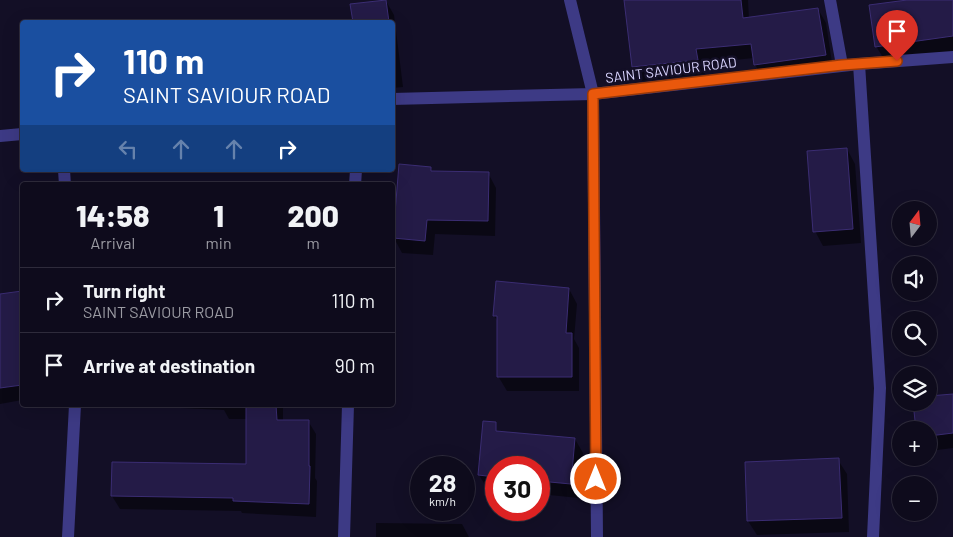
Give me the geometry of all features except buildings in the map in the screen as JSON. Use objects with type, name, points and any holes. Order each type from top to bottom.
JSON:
[{"type":"street","points":[[570,0],[593,94],[597,537]]},
{"type":"street","points":[[830,0],[842,65]]},
{"type":"street","name":"SAINT SAVIOUR ROAD","points":[[395,99],[593,94],[842,65],[953,57]]},
{"type":"street","points":[[859,64],[880,388],[873,537]]},
{"type":"street","points":[[0,136],[20,134]]},
{"type":"street","points":[[68,537],[75,407]]},
{"type":"street","points":[[344,537],[348,407]]},
{"type":"route","points":[[596,479],[593,94],[842,65],[897,61]]}]
